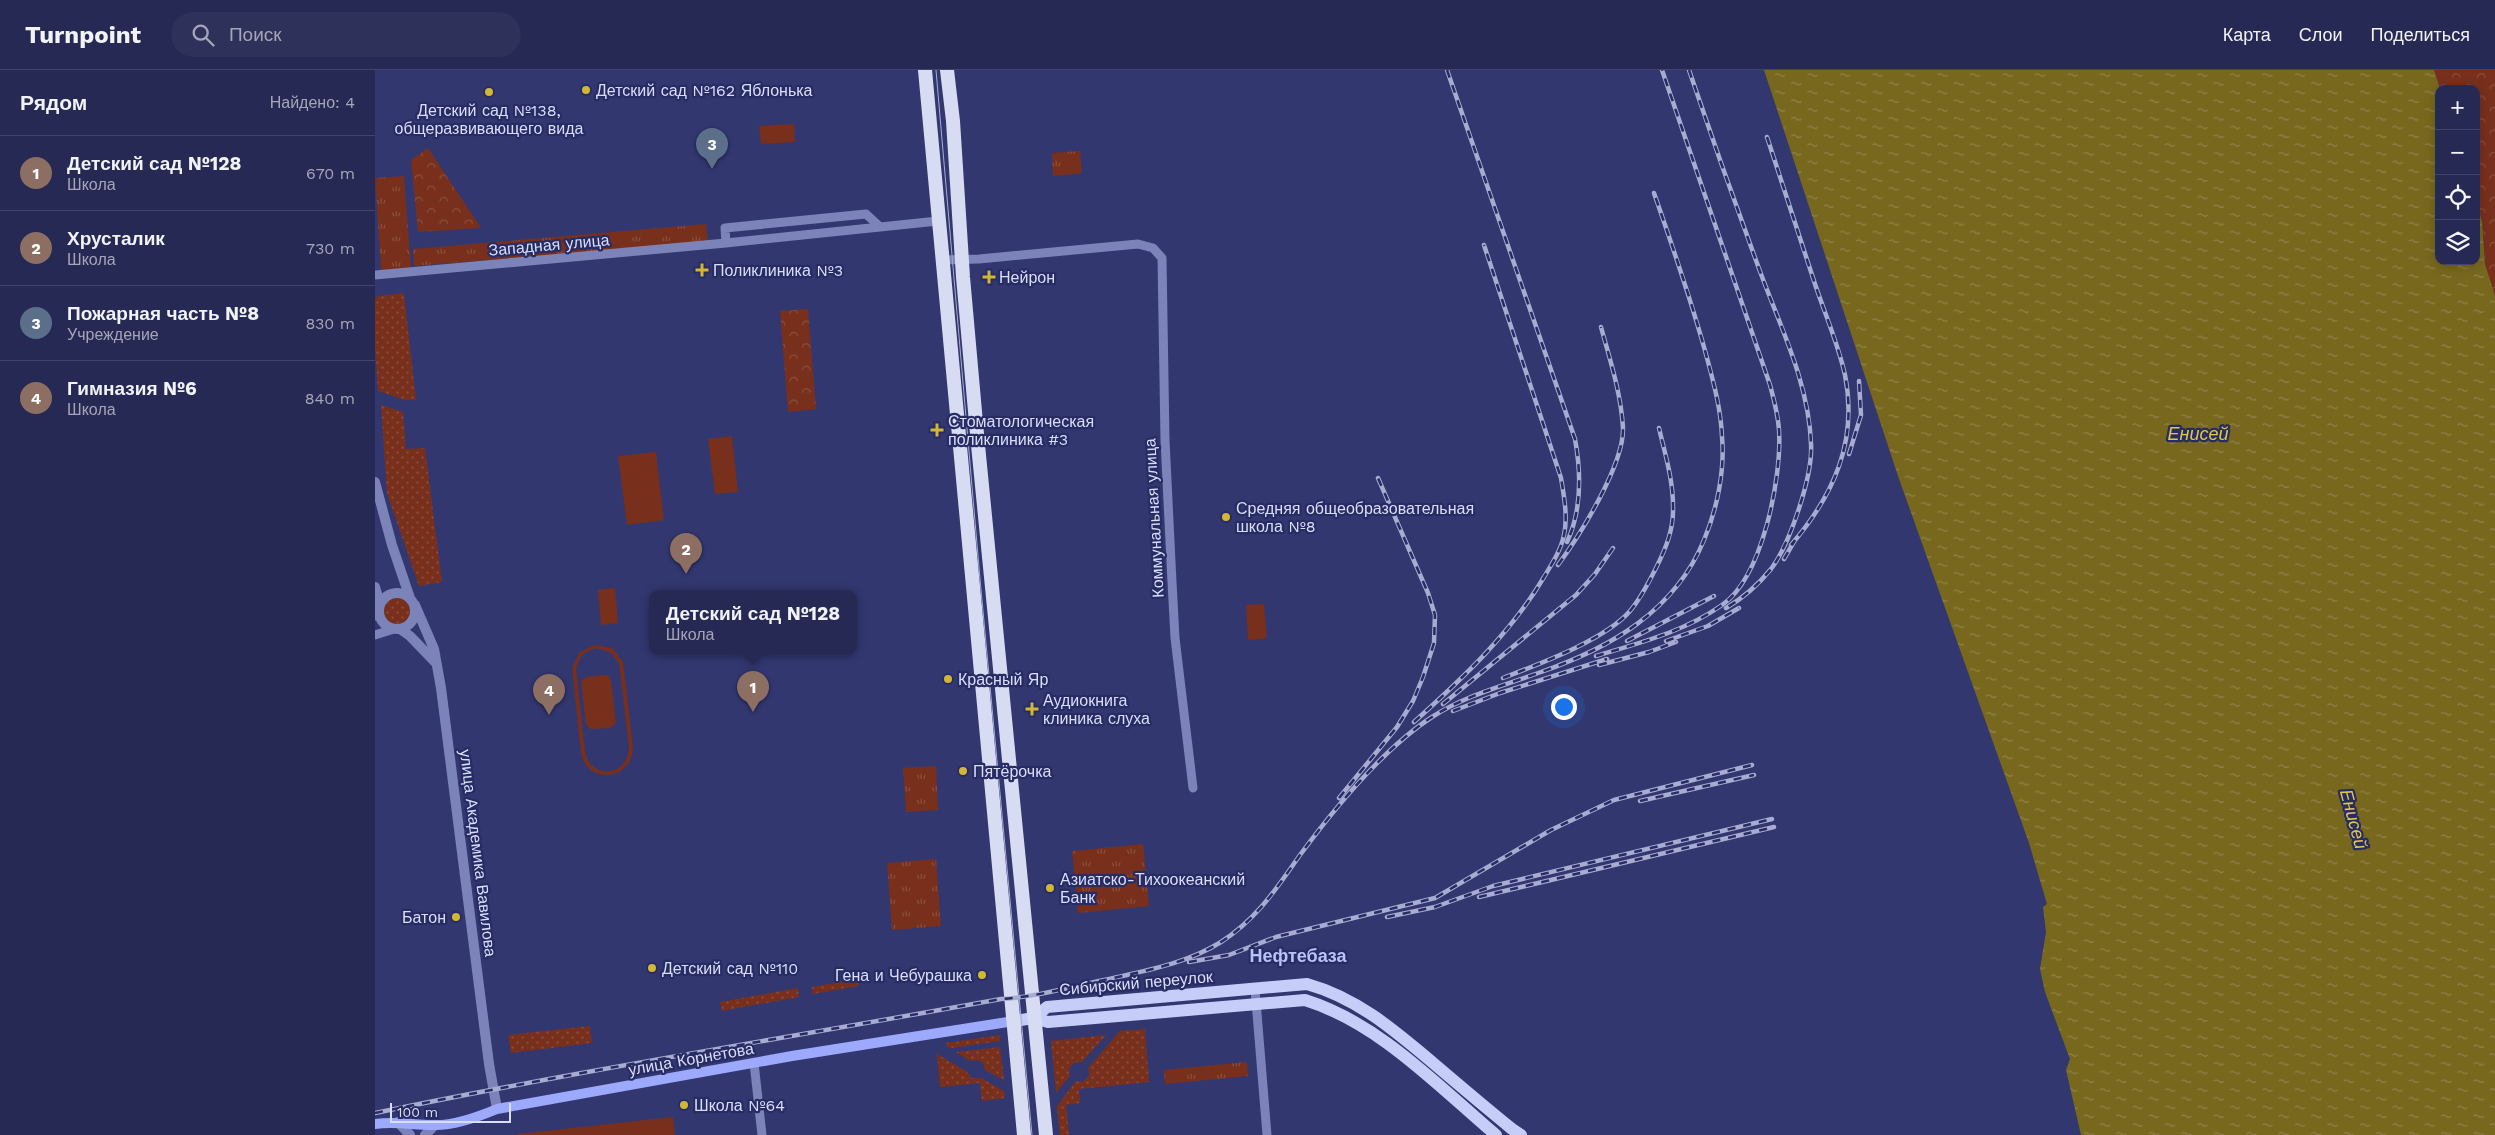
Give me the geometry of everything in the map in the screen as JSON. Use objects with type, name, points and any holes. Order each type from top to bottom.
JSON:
[{"type":"highway","points":[[925,70],[1025,1135]]},
{"type":"highway","points":[[947,70],[953,121],[996,637],[1046,1135]]},
{"type":"main road","name":"Сибирский переулок","points":[[1035,1018],[1047,1007],[1307,984],[1328,990],[1355,1002],[1391,1027],[1521,1135]]},
{"type":"main road","name":"Сибирский переулок","points":[[1035,1018],[1048,1022],[1305,1000],[1325,1006],[1355,1021],[1381,1039],[1496,1135]]},
{"type":"main road","points":[[1014,1021],[1035,1018]]},
{"type":"main road","name":"улица Корнетова","points":[[375,1124],[398,1122],[435,1125],[477,1117],[497,1110],[754,1063],[1014,1021]]},
{"type":"street","points":[[726,243],[725,228],[756,224],[866,214],[879,226]]},
{"type":"street","name":"Западная улица","points":[[375,275],[726,243],[938,221]]},
{"type":"street","name":"Коммунальная улица","points":[[963,259],[1056,253],[1138,244],[1153,248],[1162,258],[1165,440],[1175,638],[1193,788]]},
{"type":"street","points":[[942,260],[963,259]]},
{"type":"street","name":"улица Академика Вавилова","points":[[375,482],[391,545],[412,601],[434,650],[445,717],[489,1064],[497,1110]]},
{"type":"street","points":[[375,586],[378,611],[383,624],[410,636],[435,662]]},
{"type":"street","points":[[375,635],[406,627],[414,618],[412,601],[396,592],[386,596],[378,611]]},
{"type":"street","points":[[1255,989],[1267,1135]]},
{"type":"street","points":[[754,1063],[762,1135]]},
{"type":"street","points":[[398,1122],[410,1135]]},
{"type":"street","points":[[425,1135],[435,1125]]},
{"type":"green space","points":[[2434,70],[2495,70],[2495,296],[2485,264],[2480,215],[2480,85],[2439,85]]},
{"type":"green space","points":[[794,124],[795,142],[761,144],[759,126]]},
{"type":"green space","points":[[428,148],[481,228],[418,232],[411,160]]},
{"type":"green space","points":[[1080,151],[1082,173],[1053,176],[1052,153]]},
{"type":"green space","points":[[404,176],[411,268],[381,270],[375,178]]},
{"type":"green space","points":[[706,224],[708,242],[414,266],[413,249]]},
{"type":"green space","points":[[404,293],[416,400],[405,400],[378,391],[375,349],[375,299],[378,296]]},
{"type":"green space","points":[[808,309],[816,409],[788,412],[780,311]]},
{"type":"green space","points":[[381,405],[403,412],[406,449],[425,448],[442,582],[419,586],[387,493]]},
{"type":"green space","points":[[732,436],[738,492],[715,494],[708,439]]},
{"type":"green space","points":[[656,452],[664,520],[627,525],[618,456]]},
{"type":"green space","points":[[615,588],[618,623],[601,625],[598,590]]},
{"type":"green space","points":[[397,598],[406,602],[410,611],[406,620],[397,624],[388,620],[384,611],[388,602]]},
{"type":"green space","points":[[1264,604],[1267,638],[1248,640],[1246,605]]},
{"type":"green space","points":[[595,645],[612,648],[623,662],[633,747],[631,758],[626,766],[610,775],[592,771],[585,764],[581,753],[572,668],[580,652]],"holes":[[[595,648],[610,652],[619,663],[629,747],[623,764],[617,769],[602,771],[594,768],[585,752],[576,668],[582,655]]]},
{"type":"green space","points":[[609,676],[611,680],[616,723],[610,728],[590,729],[586,724],[581,681],[587,677]]},
{"type":"green space","points":[[936,766],[938,810],[906,812],[903,768]]},
{"type":"green space","points":[[1143,844],[1149,906],[1078,913],[1072,851]]},
{"type":"green space","points":[[936,859],[941,926],[892,930],[887,863]]},
{"type":"green space","points":[[862,978],[858,986],[813,994],[812,987]]},
{"type":"green space","points":[[798,988],[799,997],[722,1011],[720,1002]]},
{"type":"green space","points":[[590,1026],[592,1043],[511,1053],[508,1035]]},
{"type":"green space","points":[[1145,1029],[1149,1082],[1079,1089],[1080,1103],[1066,1105],[1069,1135],[1060,1135],[1057,1106],[1076,1081],[1082,1082],[1087,1078],[1089,1074],[1088,1068],[1120,1031]]},
{"type":"green space","points":[[1000,1035],[1000,1041],[951,1048],[946,1046],[946,1043]]},
{"type":"green space","points":[[1106,1035],[1082,1062],[1071,1065],[1069,1070],[1070,1076],[1056,1093],[1051,1041]]},
{"type":"green space","points":[[1000,1047],[1004,1080],[985,1070],[983,1063],[978,1060],[970,1061],[956,1052]]},
{"type":"green space","points":[[937,1054],[966,1071],[972,1078],[981,1078],[1004,1091],[1005,1098],[982,1101],[980,1083],[940,1087]]},
{"type":"green space","points":[[1247,1062],[1248,1076],[1165,1084],[1164,1070]]},
{"type":"green space","points":[[673,1117],[675,1135],[517,1135],[517,1134]]},
{"type":"water","name":"Енисей","points":[[1764,70],[2434,70],[2439,85],[2435,85],[2435,265],[2480,265],[2480,215],[2485,264],[2495,296],[2495,1135],[2081,1135],[2066,1070],[2070,1059],[2045,992],[2040,969],[2046,932],[2043,907],[2047,904],[2029,843],[1898,476]]},
{"type":"tram line","points":[[936,70],[980,579],[1032,1135]]},
{"type":"railway","points":[[1447,70],[1575,439],[1579,478],[1578,504],[1567,542]]},
{"type":"railway","points":[[1596,656],[1677,630],[1722,605],[1736,591],[1749,572],[1759,549],[1767,524],[1777,473],[1779,430],[1770,385],[1662,70]]},
{"type":"railway","points":[[1689,70],[1742,223],[1800,378],[1809,422],[1811,444],[1811,457],[1804,491],[1786,543],[1771,569],[1756,586],[1726,608]]},
{"type":"railway","points":[[1767,137],[1839,351],[1848,399],[1845,445],[1839,466],[1819,507],[1791,545]]},
{"type":"railway","points":[[375,1113],[609,1068],[1053,991],[1149,970],[1179,961],[1208,950],[1234,933],[1265,903],[1313,837],[1344,799],[1378,762],[1414,730],[1445,709],[1458,703],[1567,662],[1615,638],[1637,624],[1658,607],[1676,587],[1691,565],[1704,540],[1713,516],[1719,490],[1723,450],[1721,427],[1715,387],[1701,337],[1654,193]]},
{"type":"railway","points":[[1414,722],[1468,672],[1517,617],[1553,562],[1564,535],[1566,521],[1561,478],[1484,245]]},
{"type":"railway","points":[[1558,565],[1578,536],[1609,480],[1621,443],[1623,428],[1620,402],[1601,327]]},
{"type":"railway","points":[[1849,454],[1861,415],[1859,381]]},
{"type":"railway","points":[[1503,678],[1571,650],[1605,632],[1630,611],[1651,579],[1669,538],[1673,514],[1672,486],[1659,428]]},
{"type":"railway","points":[[1339,798],[1397,727],[1413,701],[1434,643],[1435,615],[1428,593],[1378,478]]},
{"type":"railway","points":[[1784,559],[1795,540]]},
{"type":"railway","points":[[1443,704],[1576,595],[1595,574],[1613,548]]},
{"type":"railway","points":[[1627,641],[1714,596]]},
{"type":"railway","points":[[1666,641],[1708,626],[1739,608]]},
{"type":"railway","points":[[1599,665],[1649,652],[1676,642]]},
{"type":"railway","points":[[1453,711],[1500,693],[1607,659]]},
{"type":"railway","points":[[1189,962],[1229,955],[1276,937],[1435,898],[1551,830],[1614,800],[1752,765]]},
{"type":"railway","points":[[1640,801],[1754,775]]},
{"type":"railway","points":[[1387,917],[1435,907],[1493,886],[1772,819]]},
{"type":"railway","points":[[1479,897],[1774,827]]},
{"type":"place","name":"Детский сад №162 Яблонька","points":[[586,90]]},
{"type":"place","name":"Детский сад №138, общеразвивающего вида","points":[[489,92]]},
{"type":"place","name":"Пожарная часть №8","points":[[712,169]]},
{"type":"place","name":"Поликлиника №3","points":[[702,270]]},
{"type":"place","name":"Нейрон","points":[[989,277]]},
{"type":"place","name":"Стоматологическая поликлиника #3","points":[[937,430]]},
{"type":"place","name":"Средняя общеобразовательная школа №8","points":[[1226,517]]},
{"type":"place","name":"Хрусталик","points":[[686,574]]},
{"type":"place","name":"Красный Яр","points":[[948,679]]},
{"type":"place","name":"Аудиокнига клиника слуха","points":[[1032,709]]},
{"type":"place","name":"Детский сад №128","points":[[753,712]]},
{"type":"place","name":"Гимназия №6","points":[[549,715]]},
{"type":"place","name":"Пятёрочка","points":[[963,771]]},
{"type":"place","name":"Азиатско-Тихоокеанский Банк","points":[[1050,888]]},
{"type":"place","name":"Батон","points":[[456,917]]},
{"type":"place","name":"Детский сад №110","points":[[652,968]]},
{"type":"place","name":"Гена и Чебурашка","points":[[982,975]]},
{"type":"place","name":"Школа №64","points":[[684,1105]]},
{"type":"district","name":"Нефтебаза","points":[[1298,955]]}]
